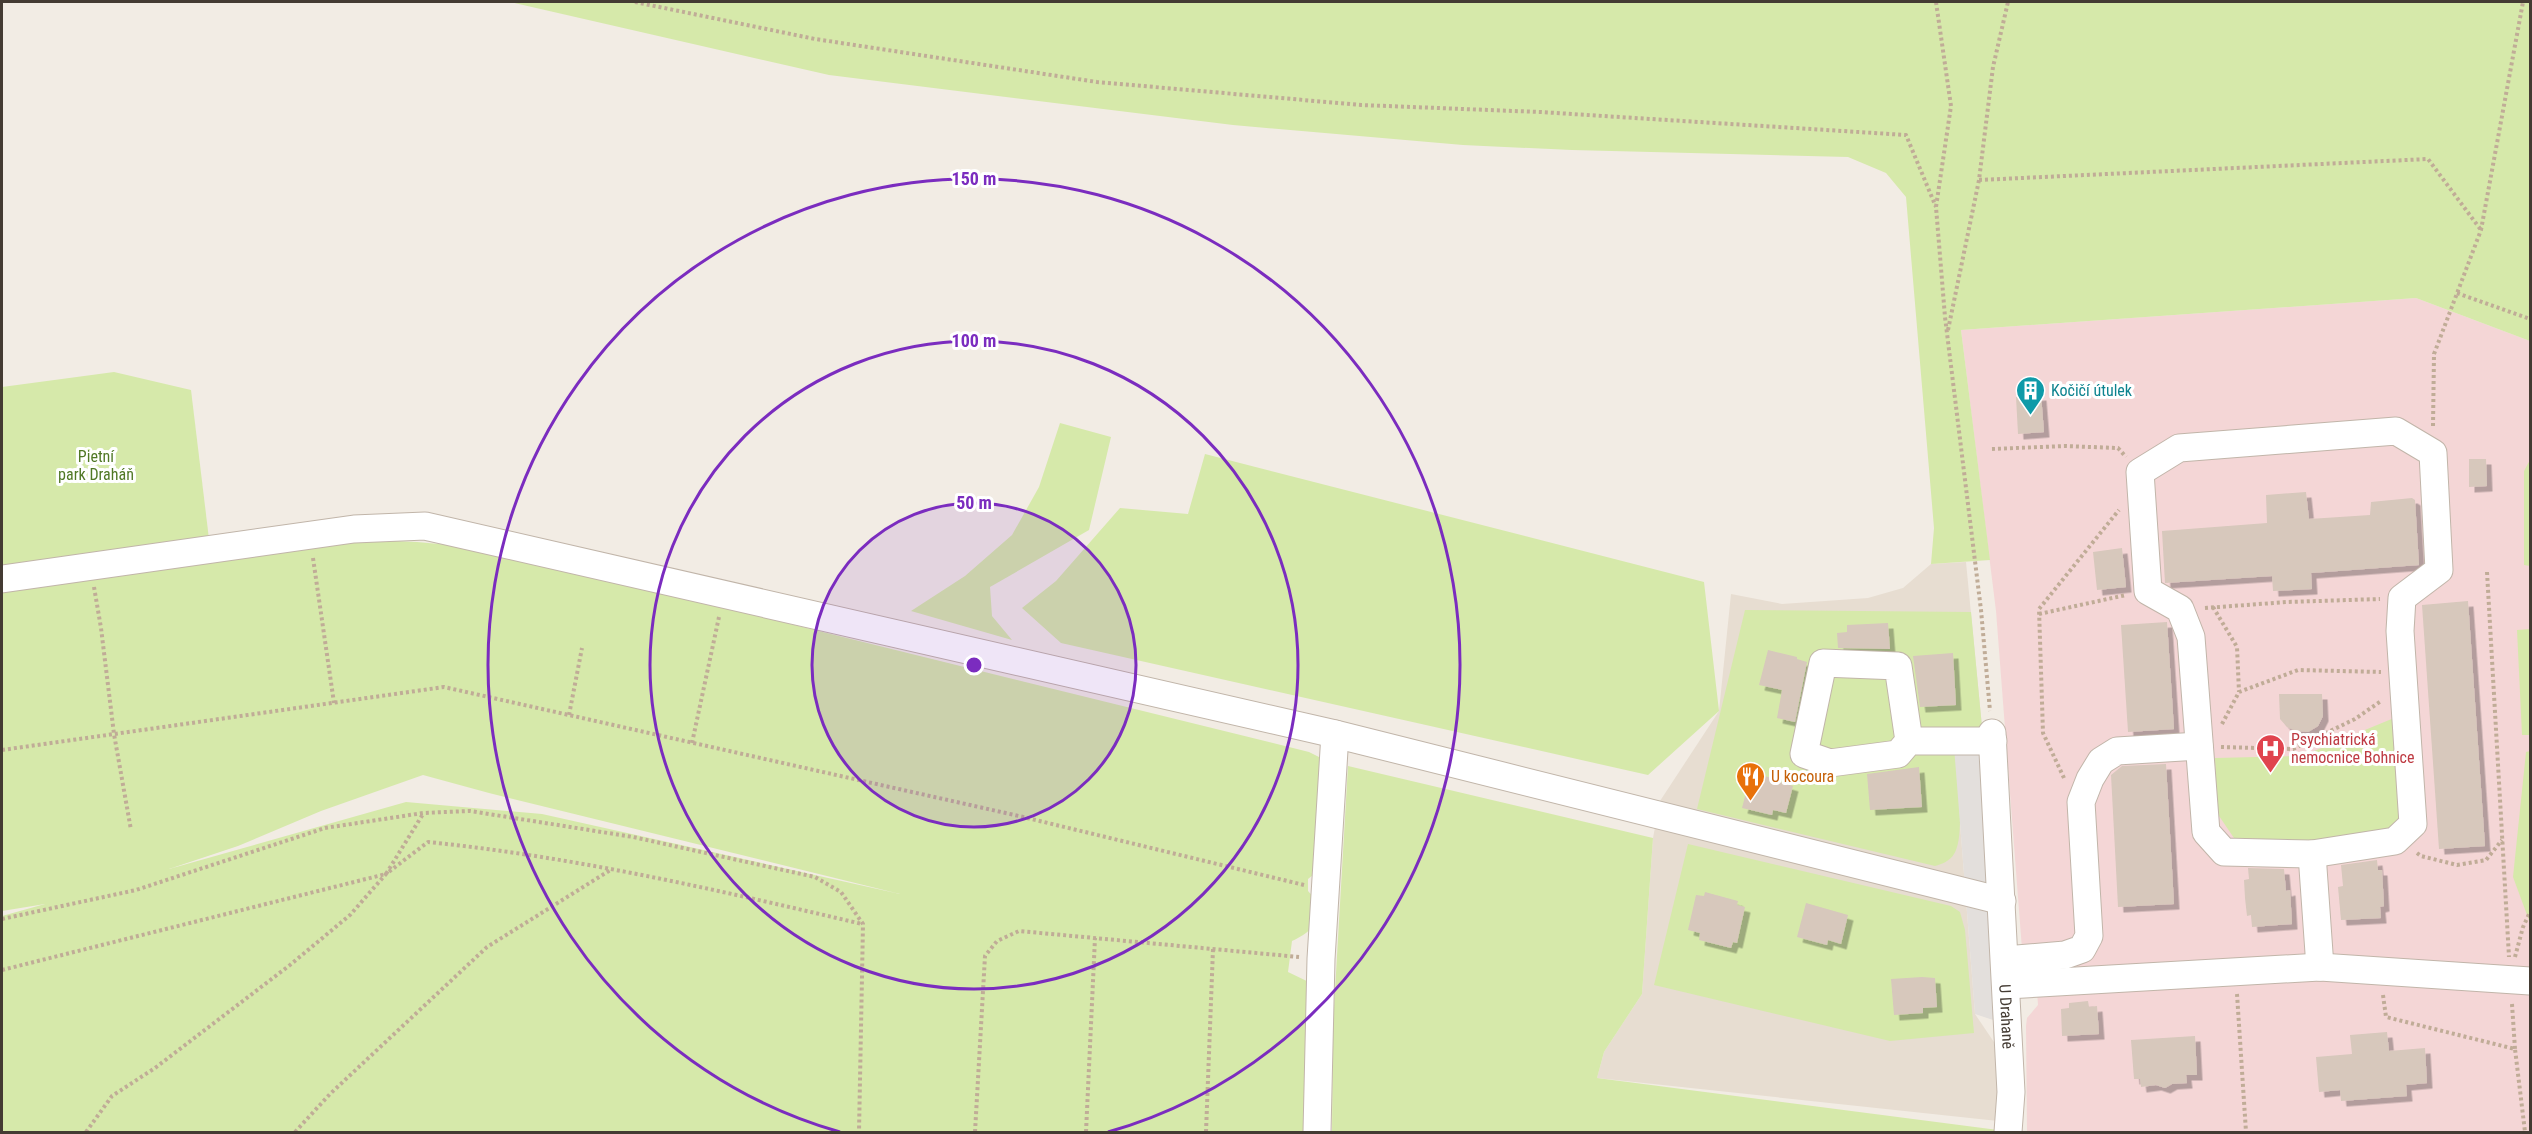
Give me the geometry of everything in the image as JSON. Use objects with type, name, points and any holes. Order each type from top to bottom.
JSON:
[{"type":"street","points":[[2397,431],[2433,453],[2439,570],[2402,598],[2400,631],[2413,824],[2395,841],[2312,854],[2224,852],[2206,831],[2205,747],[2191,637],[2180,609],[2148,591],[2141,478],[2179,448],[2397,431]]},
{"type":"street","points":[[2,579],[354,529],[425,526],[1335,734],[2002,901]]},
{"type":"street","points":[[1909,741],[1898,666],[1823,663],[1804,754],[1830,763],[1898,754],[1909,741],[1992,737]]},
{"type":"street","points":[[1317,1132],[1321,959],[1335,734]]},
{"type":"street","name":"U Drahaně","points":[[1992,737],[2011,1092],[2008,1132]]},
{"type":"street","points":[[2006,973],[2082,949],[2089,936],[2081,802],[2101,761],[2117,751],[2205,747]]},
{"type":"street","points":[[2312,854],[2320,967]]},
{"type":"street","points":[[2006,973],[2236,973],[2320,967],[2520,980]]},
{"type":"path","points":[[635,2],[815,39],[1097,82],[1361,105],[1540,112],[1906,135],[1936,207]]},
{"type":"path","points":[[1936,2],[1951,106],[1936,207],[1947,334],[1981,610],[1992,737]]},
{"type":"path","points":[[1947,334],[1979,180],[1993,67],[2008,2]]},
{"type":"path","points":[[2433,453],[2433,354],[2481,230],[2523,2]]},
{"type":"path","points":[[1979,180],[2428,159],[2481,230]]},
{"type":"path","points":[[2457,293],[2530,319]]},
{"type":"path","points":[[1992,449],[2064,446],[2118,448],[2141,478],[2039,609],[2043,733],[2066,781],[2083,796]]},
{"type":"path","points":[[312,550],[334,703]]},
{"type":"path","points":[[2487,572],[2502,839],[2520,980]]},
{"type":"path","points":[[93,585],[101,628],[114,734],[131,830]]},
{"type":"path","points":[[2039,614],[2148,591]]},
{"type":"path","points":[[2180,609],[2402,598]]},
{"type":"path","points":[[2205,747],[2239,692],[2237,647],[2213,607]]},
{"type":"path","points":[[692,742],[720,613]]},
{"type":"path","points":[[569,715],[582,648]]},
{"type":"path","points":[[2239,692],[2298,670],[2403,679]]},
{"type":"path","points":[[2205,747],[2293,749],[2355,719],[2403,679]]},
{"type":"path","points":[[2,750],[444,687],[1019,816],[1325,890]]},
{"type":"path","points":[[2,919],[136,890],[326,828],[423,813],[470,811],[622,835],[815,877],[842,892],[863,924],[859,1132]]},
{"type":"path","points":[[86,1132],[112,1096],[155,1068],[290,965],[350,915],[386,874],[423,813]]},
{"type":"path","points":[[2400,837],[2421,856],[2457,865],[2486,860],[2502,839]]},
{"type":"path","points":[[2,970],[386,874],[428,842],[500,849],[612,869],[709,888],[863,924]]},
{"type":"path","points":[[295,1132],[330,1094],[487,948],[612,869]]},
{"type":"path","points":[[2525,1132],[2516,1049],[2523,927],[2530,912]]},
{"type":"path","points":[[975,1132],[985,956],[997,941],[1019,931],[1321,959]]},
{"type":"path","points":[[1086,1132],[1095,939]]},
{"type":"path","points":[[1206,1132],[1213,949]]},
{"type":"path","points":[[2380,970],[2386,1017],[2516,1049]]},
{"type":"path","points":[[2236,973],[2246,1132]]},
{"type":"shaded area","name":"Psychiatrická nemocnice Bohnice","points":[[2416,298],[2530,341],[2530,1132],[2027,1132],[2026,1026],[2027,1018],[2038,1005],[2035,963],[2022,949],[1996,611],[1961,330]]},
{"type":"shaded area","points":[[1966,562],[1982,727],[1953,734],[1975,1014],[1998,1048],[1998,1121],[1597,1078],[1604,1052],[1642,994],[1653,838],[1660,801],[1719,711],[1731,594],[1782,604],[1868,598],[1903,588],[1931,564]]},
{"type":"shaded area","points":[[1992,733],[2008,1025],[1975,1014],[1953,734]]},
{"type":"green space","points":[[510,2],[2530,2],[2530,341],[2416,298],[1961,330],[1990,560],[1931,564],[1934,528],[1906,197],[1886,173],[1848,157],[1463,145],[1233,125],[829,75]]},
{"type":"green space","name":"Pietní park Draháň","points":[[114,372],[191,390],[209,539],[2,569],[2,387]]},
{"type":"green space","points":[[1060,423],[1111,437],[1089,530],[990,587],[992,616],[1012,640],[911,611],[965,576],[1012,535],[1039,487]]},
{"type":"green space","points":[[1205,454],[1704,582],[1719,711],[1648,775],[1061,643],[1022,608],[1056,581],[1120,508],[1188,514]]},
{"type":"green space","points":[[2530,460],[2530,566],[2524,565],[2524,471]]},
{"type":"green space","points":[[350,539],[483,548],[1309,752],[1321,758],[1318,871],[1308,879],[1308,891],[1317,901],[1317,909],[1309,930],[1292,941],[1288,972],[1315,985],[1312,1132],[2,1132],[2,916],[45,904],[2,911],[2,591]],"holes":[[[423,775],[900,894],[542,814],[406,802],[169,869],[238,846],[321,811]]]},
{"type":"green space","points":[[1745,610],[1971,612],[1982,727],[1953,734],[1960,830],[1958,844],[1950,859],[1935,866],[1697,809]]},
{"type":"green space","points":[[2530,629],[2530,735],[2522,735],[2517,630]]},
{"type":"green space","points":[[2394,718],[2403,808],[2394,827],[2322,841],[2234,838],[2217,813],[2215,758],[2302,756]]},
{"type":"green space","points":[[2530,751],[2530,923],[2513,877],[2526,752]]},
{"type":"green space","points":[[1348,766],[1653,838],[1642,994],[1604,1052],[1597,1078],[1998,1130],[1998,1132],[1332,1132],[1333,1025]]},
{"type":"green space","points":[[1688,844],[1951,906],[1960,912],[1965,930],[1974,1033],[1890,1041],[1654,985]]},
{"type":"building","name":"Kočičí útulek","points":[[2041,395],[2044,432],[2018,434],[2016,397]]},
{"type":"building","points":[[2469,459],[2486,459],[2487,486],[2469,487]]},
{"type":"building","points":[[2306,492],[2309,519],[2370,515],[2371,502],[2412,498],[2415,500],[2419,565],[2311,573],[2312,589],[2273,591],[2272,576],[2165,583],[2162,531],[2267,523],[2266,495]]},
{"type":"building","points":[[2122,548],[2126,587],[2097,590],[2093,552]]},
{"type":"building","points":[[2468,601],[2485,846],[2439,849],[2422,605]]},
{"type":"building","points":[[2167,622],[2174,729],[2128,732],[2121,625]]},
{"type":"building","points":[[1888,623],[1890,649],[1838,648],[1837,633],[1847,632],[1847,625]]},
{"type":"building","points":[[1768,650],[1797,657],[1807,662],[1795,722],[1777,718],[1782,690],[1759,685]]},
{"type":"building","points":[[1953,653],[1956,705],[1920,707],[1913,656]]},
{"type":"building","points":[[2279,694],[2322,694],[2323,716],[2318,726],[2308,732],[2296,731],[2287,727],[2280,719]]},
{"type":"building","points":[[2166,764],[2174,904],[2118,907],[2111,775],[2122,766]]},
{"type":"building","points":[[1919,767],[1922,807],[1870,810],[1867,774]]},
{"type":"building","points":[[1751,773],[1781,780],[1780,782],[1793,786],[1786,813],[1773,810],[1772,815],[1742,808]]},
{"type":"building","points":[[2377,860],[2378,870],[2382,870],[2384,906],[2380,907],[2381,918],[2341,920],[2338,887],[2343,886],[2341,865]]},
{"type":"building","points":[[2248,868],[2284,869],[2286,891],[2290,890],[2292,924],[2252,927],[2251,915],[2247,916],[2245,898],[2244,880],[2249,879]]},
{"type":"building","points":[[1705,892],[1738,901],[1737,905],[1745,907],[1737,943],[1733,942],[1731,948],[1699,940],[1700,933],[1688,930],[1696,895],[1704,896]]},
{"type":"building","points":[[1806,903],[1848,915],[1841,944],[1828,940],[1827,945],[1797,937]]},
{"type":"building","points":[[1935,978],[1937,1007],[1923,1008],[1923,1013],[1894,1015],[1891,979]]},
{"type":"building","points":[[2088,1001],[2089,1007],[2097,1006],[2099,1034],[2062,1036],[2061,1009],[2069,1008],[2069,1003]]},
{"type":"building","points":[[2387,1032],[2389,1051],[2425,1048],[2427,1083],[2406,1085],[2407,1096],[2341,1101],[2340,1090],[2319,1092],[2316,1057],[2352,1054],[2350,1035]]},
{"type":"building","points":[[2195,1036],[2197,1075],[2186,1075],[2187,1083],[2172,1084],[2165,1088],[2156,1085],[2141,1087],[2140,1079],[2134,1079],[2131,1040]]},
{"type":"place","name":"Kočičí útulek","points":[[2030,416]]},
{"type":"place","name":"Psychiatrická nemocnice Bohnice","points":[[2270,774]]},
{"type":"place","name":"U kocoura","points":[[1750,802]]}]
